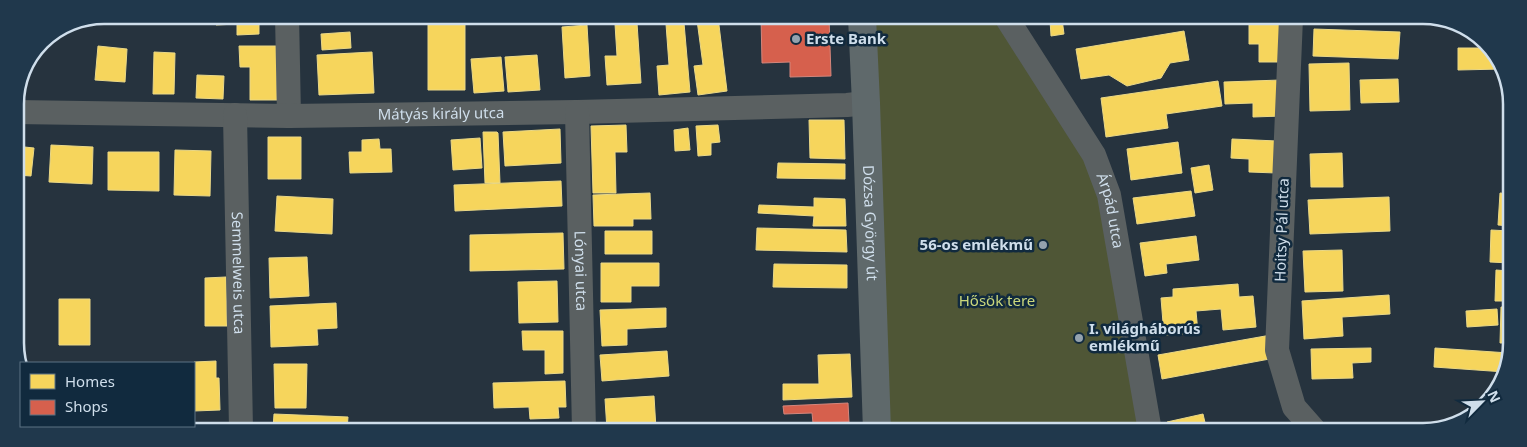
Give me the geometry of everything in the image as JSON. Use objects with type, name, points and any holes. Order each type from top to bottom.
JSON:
[{"type":"main road","name":"Dózsa György út","points":[[862,24],[877,423]]},
{"type":"street","points":[[287,24],[289,116]]},
{"type":"street","name":"Árpád utca","points":[[1010,24],[1094,155],[1110,195],[1149,423]]},
{"type":"street","name":"Hoitsy Pál utca","points":[[1291,24],[1277,350],[1294,407],[1308,423]]},
{"type":"street","name":"Mátyás király utca","points":[[24,112],[289,116],[577,112],[866,104]]},
{"type":"street","name":"Lónyai utca","points":[[577,112],[584,423]]},
{"type":"street","name":"Semmelweis utca","points":[[235,115],[241,423]]},
{"type":"green space","name":"Hősök tere","points":[[851,24],[1010,24],[1094,155],[1148,423],[874,423]]},
{"type":"building: Homes","points":[[237,24],[259,24],[259,34],[237,35]]},
{"type":"building: Homes","points":[[428,24],[465,24],[465,90],[428,90]]},
{"type":"building: Homes","points":[[615,24],[637,24],[641,83],[607,85],[605,56],[617,56]]},
{"type":"building: Homes","points":[[666,24],[684,24],[690,92],[659,95],[657,66],[669,65]]},
{"type":"building: Homes","points":[[698,24],[719,24],[727,91],[698,95],[694,66],[703,65]]},
{"type":"building: Homes","points":[[1050,24],[1063,24],[1064,34],[1051,36]]},
{"type":"building: Homes","points":[[1249,24],[1282,24],[1282,62],[1259,62],[1259,44],[1249,44]]},
{"type":"building: Homes","points":[[587,25],[590,76],[565,78],[562,27]]},
{"type":"building: Homes","points":[[1314,29],[1400,32],[1398,59],[1313,56]]},
{"type":"building: Homes","points":[[1184,31],[1189,60],[1170,63],[1161,78],[1127,86],[1109,75],[1081,79],[1076,49]]},
{"type":"building: Homes","points":[[350,32],[351,48],[322,50],[321,34]]},
{"type":"building: Homes","points":[[98,46],[127,49],[125,82],[95,80]]},
{"type":"building: Homes","points":[[239,46],[276,46],[277,100],[250,100],[250,67],[240,67]]},
{"type":"building: Homes","points":[[1458,48],[1480,48],[1490,59],[1495,69],[1458,70]]},
{"type":"building: Homes","points":[[154,52],[175,53],[174,94],[153,94]]},
{"type":"building: Homes","points":[[372,52],[374,93],[319,95],[317,55]]},
{"type":"building: Homes","points":[[537,55],[540,90],[508,92],[505,57]]},
{"type":"building: Homes","points":[[501,57],[504,91],[474,93],[471,59]]},
{"type":"building: Homes","points":[[1349,63],[1350,110],[1310,111],[1309,64]]},
{"type":"building: Homes","points":[[197,75],[224,76],[223,99],[196,98]]},
{"type":"building: Homes","points":[[1398,79],[1399,102],[1361,103],[1360,80]]},
{"type":"building: Homes","points":[[1281,80],[1282,116],[1253,117],[1253,103],[1225,104],[1224,82]]},
{"type":"building: Homes","points":[[1218,81],[1222,106],[1166,114],[1168,128],[1106,137],[1101,98]]},
{"type":"building: Homes","points":[[809,120],[844,120],[845,159],[810,158]]},
{"type":"building: Homes","points":[[626,125],[627,152],[615,152],[616,193],[593,193],[591,126]]},
{"type":"building: Homes","points":[[718,125],[720,142],[711,143],[711,155],[698,156],[696,126]]},
{"type":"building: Homes","points":[[688,128],[690,150],[675,151],[674,130]]},
{"type":"building: Homes","points":[[560,129],[561,163],[505,166],[503,132]]},
{"type":"building: Homes","points":[[483,132],[498,133],[500,183],[485,183]]},
{"type":"building: Homes","points":[[268,137],[301,137],[301,179],[268,179]]},
{"type":"building: Homes","points":[[480,138],[482,168],[453,170],[451,140]]},
{"type":"building: Homes","points":[[379,139],[380,149],[391,149],[392,172],[350,173],[349,152],[362,152],[362,140]]},
{"type":"building: Homes","points":[[1232,139],[1277,141],[1276,173],[1249,172],[1249,159],[1231,158]]},
{"type":"building: Homes","points":[[1178,142],[1182,173],[1131,180],[1127,149]]},
{"type":"building: Homes","points":[[51,145],[93,147],[92,184],[49,182]]},
{"type":"building: Homes","points":[[24,147],[34,148],[31,176],[24,176]]},
{"type":"building: Homes","points":[[175,150],[211,151],[210,196],[174,195]]},
{"type":"building: Homes","points":[[108,152],[159,152],[159,191],[108,190]]},
{"type":"building: Homes","points":[[1342,153],[1343,187],[1311,187],[1310,154]]},
{"type":"building: Homes","points":[[778,163],[845,164],[845,179],[777,178]]},
{"type":"building: Homes","points":[[1209,165],[1213,190],[1195,193],[1191,168]]},
{"type":"building: Homes","points":[[561,181],[562,206],[455,211],[454,185]]},
{"type":"building: Homes","points":[[1191,191],[1195,216],[1137,224],[1133,198]]},
{"type":"building: Homes","points":[[650,193],[651,219],[633,219],[633,226],[594,226],[593,195]]},
{"type":"building: Homes","points":[[1500,193],[1503,193],[1503,225],[1498,225]]},
{"type":"building: Homes","points":[[277,196],[333,199],[332,234],[275,231]]},
{"type":"building: Homes","points":[[1389,197],[1390,231],[1310,234],[1308,200]]},
{"type":"building: Homes","points":[[814,198],[845,199],[846,226],[813,226],[814,216],[758,213],[759,205],[814,207]]},
{"type":"building: Homes","points":[[757,228],[846,230],[847,252],[756,250]]},
{"type":"building: Homes","points":[[1491,230],[1503,231],[1503,263],[1490,262]]},
{"type":"building: Homes","points":[[605,231],[652,231],[652,254],[605,254]]},
{"type":"building: Homes","points":[[563,233],[564,269],[470,271],[470,235]]},
{"type":"building: Homes","points":[[1196,236],[1199,260],[1166,264],[1167,273],[1145,276],[1140,243]]},
{"type":"building: Homes","points":[[1342,250],[1343,291],[1305,292],[1303,251]]},
{"type":"building: Homes","points":[[307,257],[309,296],[270,298],[269,258]]},
{"type":"building: Homes","points":[[601,263],[659,263],[659,286],[631,286],[631,302],[601,302]]},
{"type":"building: Homes","points":[[774,264],[847,265],[847,288],[773,287]]},
{"type":"building: Homes","points":[[1496,270],[1503,271],[1503,301],[1495,301]]},
{"type":"building: Homes","points":[[226,277],[227,326],[205,326],[205,278]]},
{"type":"building: Homes","points":[[557,281],[558,322],[519,323],[518,282]]},
{"type":"building: Homes","points":[[1238,284],[1239,297],[1253,296],[1256,327],[1223,330],[1221,309],[1196,311],[1198,333],[1164,335],[1161,298],[1173,297],[1173,289]]},
{"type":"building: Homes","points":[[1389,295],[1390,314],[1342,317],[1343,336],[1304,339],[1302,301]]},
{"type":"building: Homes","points":[[59,299],[90,299],[90,345],[59,345]]},
{"type":"building: Homes","points":[[336,303],[337,328],[317,329],[318,345],[271,347],[270,306]]},
{"type":"building: Homes","points":[[1501,307],[1503,307],[1503,343],[1500,343]]},
{"type":"building: Homes","points":[[666,308],[666,327],[627,329],[627,345],[602,346],[600,310]]},
{"type":"building: Homes","points":[[1497,309],[1498,325],[1467,327],[1466,311]]},
{"type":"building: Homes","points":[[522,331],[563,331],[563,373],[545,374],[545,350],[523,350]]},
{"type":"building: Homes","points":[[1271,335],[1275,358],[1162,379],[1158,355]]},
{"type":"building: Homes","points":[[1371,348],[1371,362],[1352,363],[1353,378],[1312,379],[1311,349]]},
{"type":"building: Homes","points":[[1435,348],[1503,353],[1498,372],[1434,367]]},
{"type":"building: Homes","points":[[667,351],[669,376],[602,381],[600,355]]},
{"type":"building: Homes","points":[[850,354],[852,397],[783,400],[783,384],[819,384],[818,355]]},
{"type":"building: Homes","points":[[216,361],[216,378],[219,378],[220,410],[195,411],[194,362]]},
{"type":"building: Homes","points":[[274,364],[307,364],[306,408],[275,408]]},
{"type":"building: Homes","points":[[565,381],[566,407],[558,407],[559,418],[530,419],[529,407],[494,408],[493,383]]},
{"type":"building: Homes","points":[[654,396],[656,423],[607,423],[605,399]]},
{"type":"building: Homes","points":[[274,414],[348,417],[348,423],[273,423]]},
{"type":"building: Homes","points":[[1203,414],[1205,423],[1167,423]]},
{"type":"building: Shops","name":"Erste Bank","points":[[761,24],[829,24],[831,76],[790,77],[790,62],[762,63]]},
{"type":"building: Shops","points":[[848,403],[849,422],[813,423],[812,413],[784,414],[783,406]]},
{"type":"place","name":"Erste Bank","points":[[796,39]]},
{"type":"place","name":"56-os emlékmű","points":[[1043,245]]},
{"type":"place","name":"I. világháborús emlékmű","points":[[1079,338]]}]
